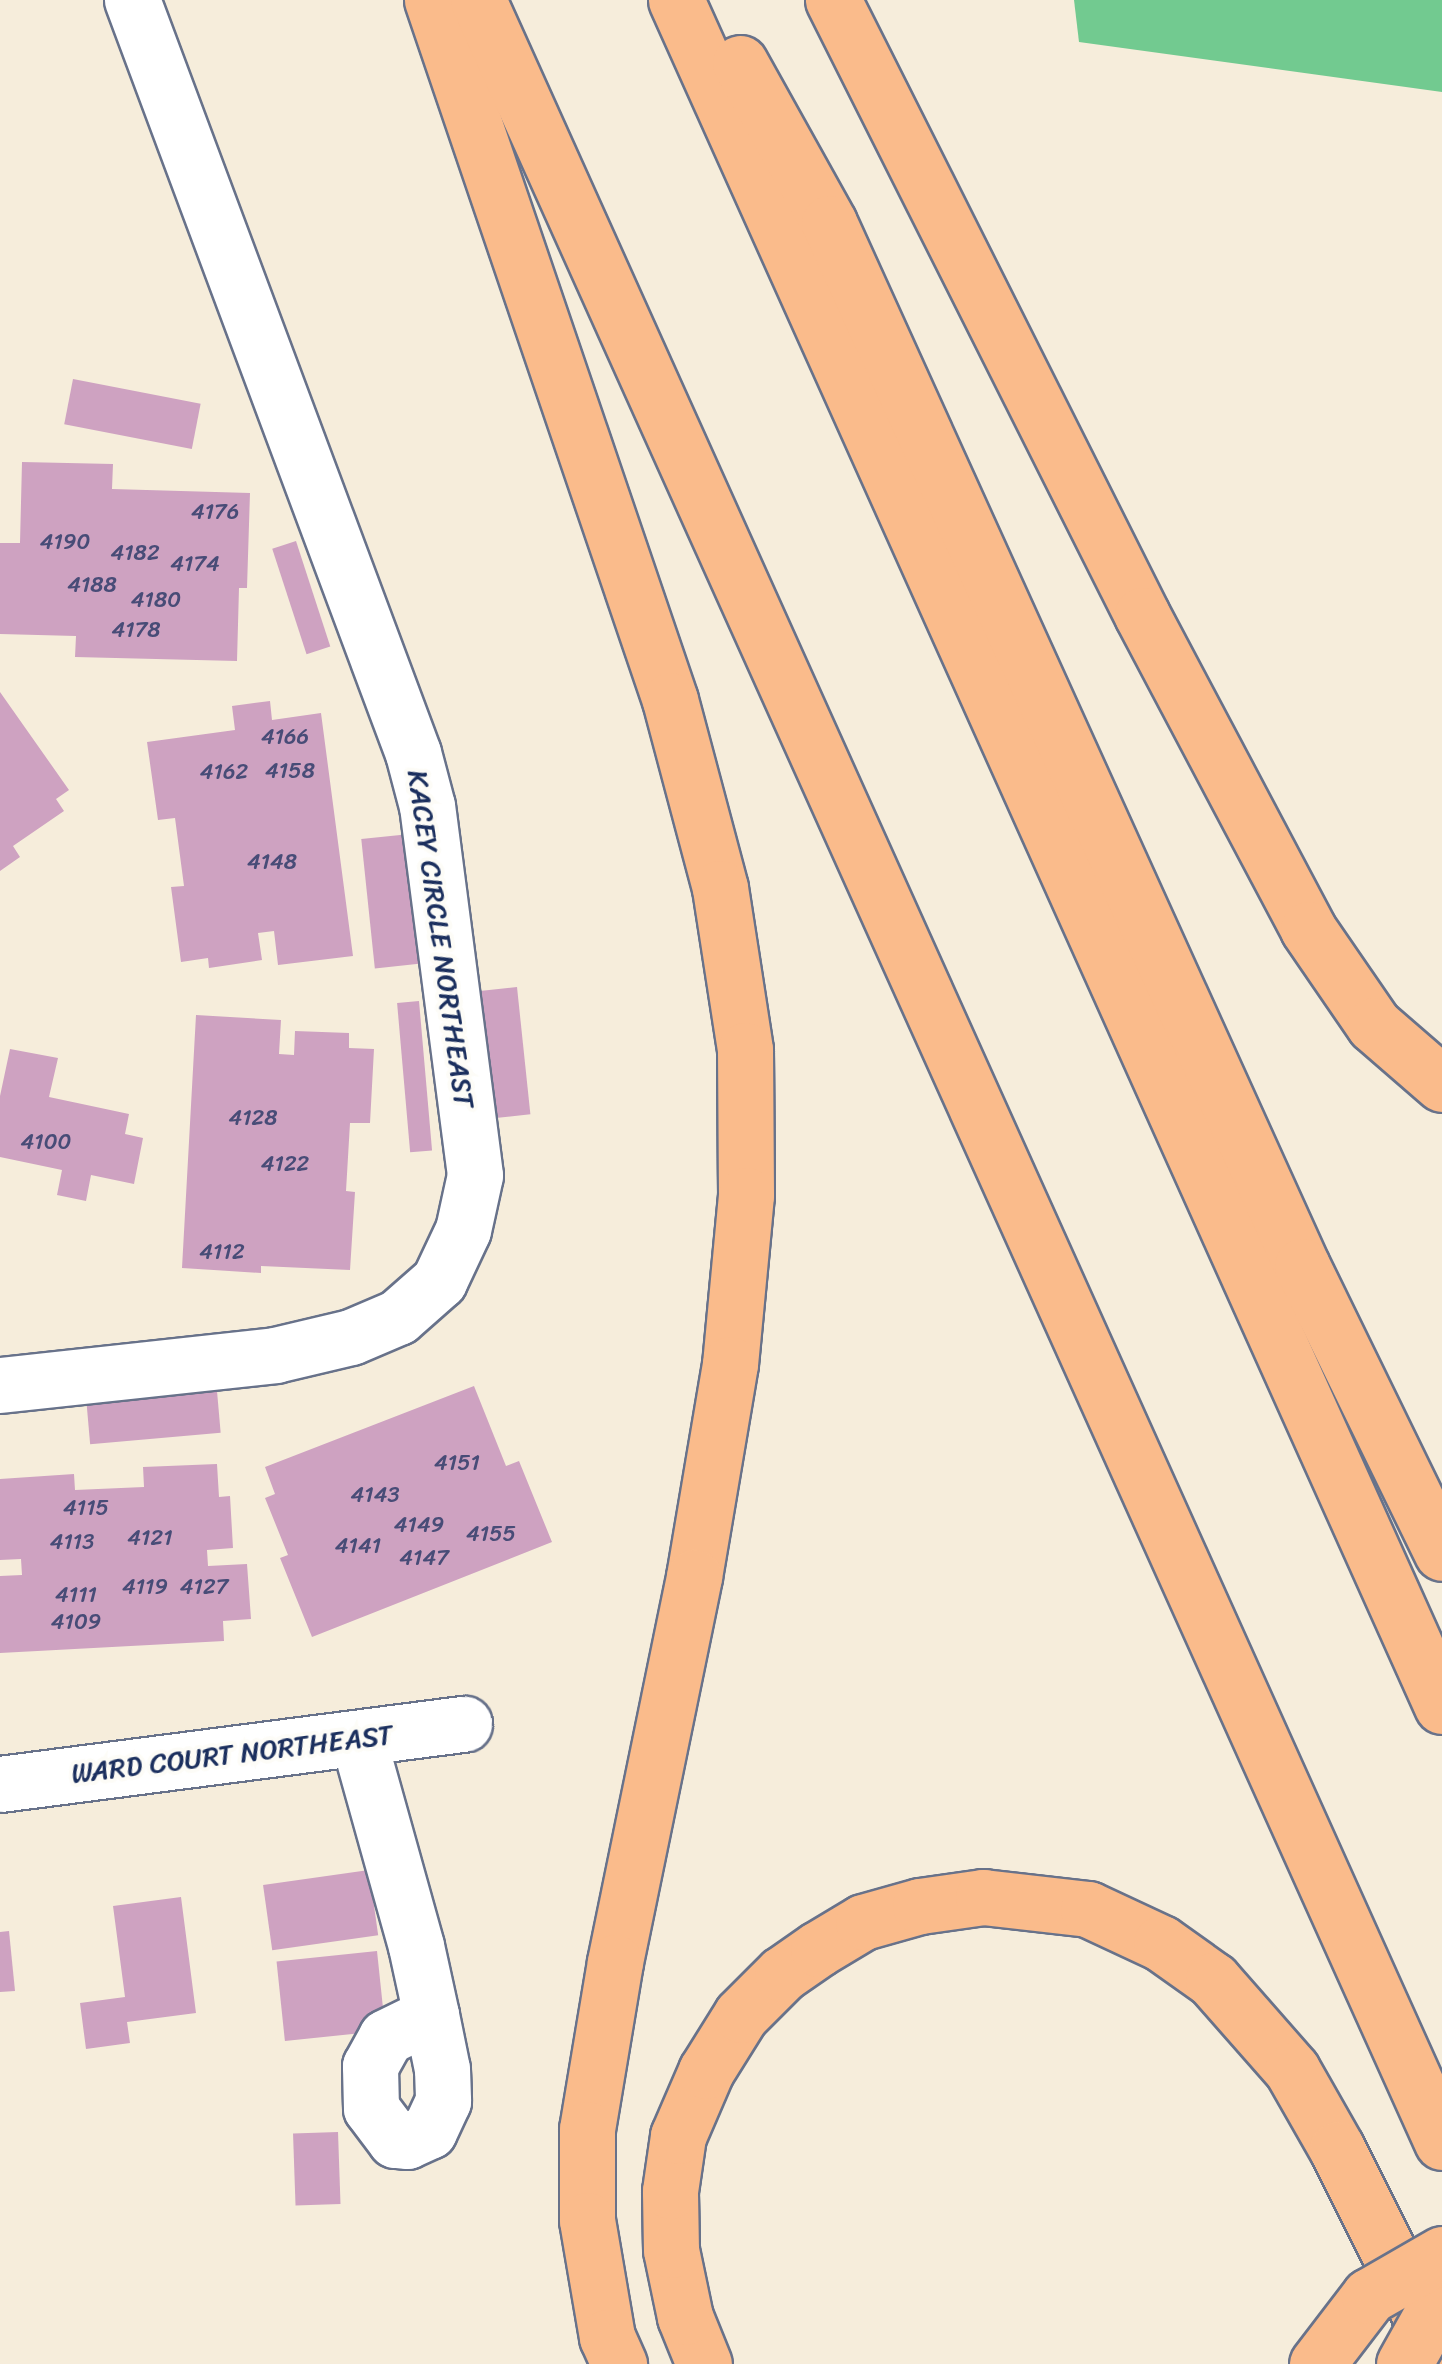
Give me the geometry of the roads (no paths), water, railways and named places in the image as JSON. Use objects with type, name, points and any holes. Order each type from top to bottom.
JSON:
[{"type":"main road","points":[[432,0],[670,700],[720,888],[744,1050],[746,1196],[730,1364],[694,1578],[615,1962],[587,2128],[586,2220],[604,2322],[619,2364]]},
{"type":"main road","points":[[478,0],[1442,2142]]},
{"type":"main road","points":[[676,0],[1442,1706]]},
{"type":"main road","points":[[704,0],[829,223],[1302,1266],[1442,1552]]},
{"type":"main road","points":[[833,0],[1142,615],[1308,929],[1374,1025],[1442,1084]]},
{"type":"main road","points":[[704,2364],[684,2317],[671,2250],[670,2191],[678,2136],[706,2071],[741,2015],[782,1974],[818,1950],[863,1922],[920,1906],[983,1898],[1088,1910],[1161,1943],[1226,1993],[1292,2070],[1337,2148],[1442,2360]]},
{"type":"main road","points":[[1317,2364],[1369,2296],[1442,2254]]},
{"type":"main road","points":[[1404,2364],[1442,2296]]},
{"type":"street","name":"KACEY CIRCLE NORTHEAST","points":[[0,1385],[275,1355],[351,1337],[398,1317],[440,1281],[463,1230],[475,1176],[427,806],[413,753],[132,0]]},
{"type":"street","name":"WARD COURT NORTHEAST","points":[[0,1784],[464,1724]]},
{"type":"street","points":[[358,1738],[431,2015]]}]
